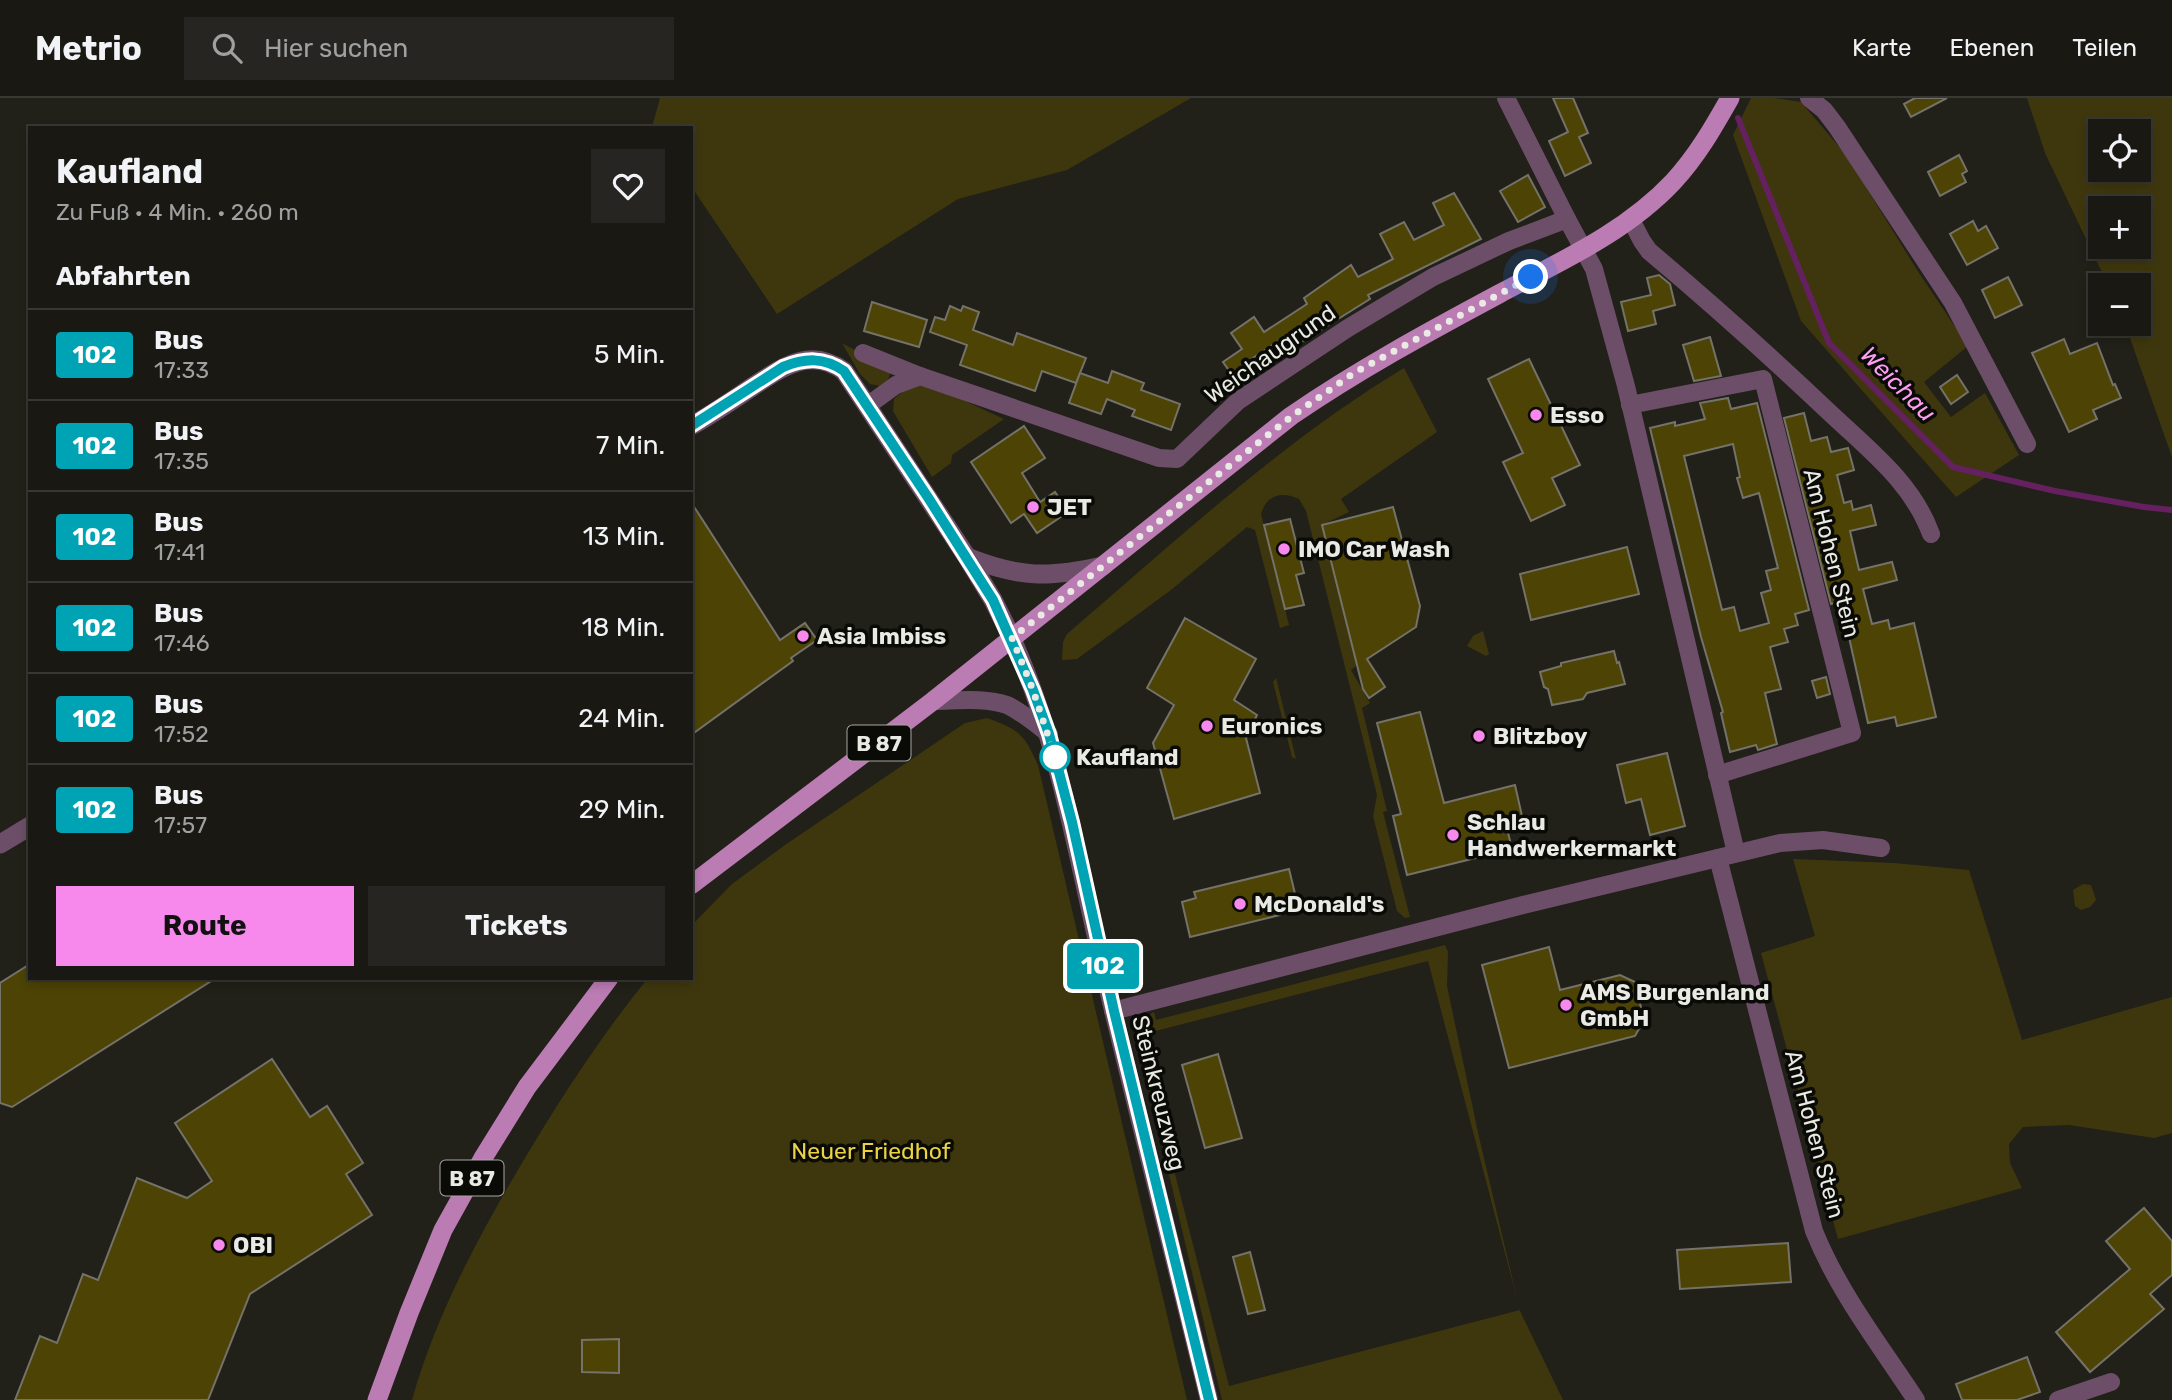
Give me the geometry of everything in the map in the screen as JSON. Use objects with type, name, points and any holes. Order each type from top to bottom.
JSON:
[{"type":"main road","name":"B 87","points":[[693,883],[933,701],[1292,416],[1354,373],[1584,249],[1631,220],[1672,183],[1689,163],[1706,142],[1730,98]]},
{"type":"main road","name":"B 87","points":[[377,1400],[443,1230],[527,1087],[607,980]]},
{"type":"street","points":[[1506,98],[1584,249]]},
{"type":"street","points":[[1809,98],[1824,110],[1837,127],[1954,303],[2027,444]]},
{"type":"street","name":"Weichaugrund","points":[[863,354],[1159,458],[1177,459],[1238,401],[1348,328],[1433,277],[1509,241],[1567,219]]},
{"type":"street","points":[[1631,220],[1649,251],[1772,358],[1902,481],[1923,511],[1931,534]]},
{"type":"street","name":"Am Hohen Stein","points":[[1584,249],[1594,269],[1630,405],[1717,775],[1727,855],[1814,1231],[1824,1257],[1868,1332],[1916,1400]]},
{"type":"street","points":[[693,425],[783,367],[806,360],[827,361],[844,371],[967,557],[1012,638]]},
{"type":"street","points":[[867,406],[896,385],[920,376]]},
{"type":"street","name":"Am Hohen Stein","points":[[1630,405],[1763,379],[1852,733],[1717,775]]},
{"type":"street","points":[[967,557],[1015,573],[1065,573],[1103,566]]},
{"type":"street","name":"Steinkreuzweg","points":[[1012,638],[1049,734],[1072,822],[1114,1011],[1209,1400]]},
{"type":"street","points":[[933,701],[983,701],[1005,705],[1049,734]]},
{"type":"street","points":[[0,844],[28,827]]},
{"type":"street","points":[[1114,1011],[1727,855],[1804,840],[1843,841],[1881,848]]},
{"type":"street","points":[[2058,1400],[2110,1382]]},
{"type":"green space","points":[[660,98],[1191,98],[1067,170],[958,199],[777,314],[693,189],[693,126],[652,126]]},
{"type":"green space","points":[[1751,98],[1801,102],[1846,155],[1968,346],[1924,382],[1951,417],[1985,393],[2019,455],[1956,497],[1801,321],[1733,135]]},
{"type":"green space","points":[[2027,98],[2172,98],[2172,457],[2129,336],[2151,336],[2151,273],[2102,273],[2096,259],[2151,259],[2151,196],[2088,196],[2088,243],[2045,153]]},
{"type":"green space","points":[[842,343],[891,370],[888,380],[880,386],[870,384],[860,374]]},
{"type":"green space","points":[[1404,368],[1437,432],[1341,499],[1349,512],[1322,525],[1357,665],[1351,670],[1370,703],[1362,708],[1387,811],[1383,812],[1410,917],[1405,918],[1397,911],[1373,816],[1377,795],[1306,511],[1299,499],[1287,495],[1276,496],[1267,502],[1261,514],[1289,625],[1280,628],[1255,530],[1247,527],[1171,590],[1077,659],[1062,660],[1063,642],[1067,634],[1189,528],[1315,428]]},
{"type":"green space","points":[[920,384],[939,389],[1004,419],[952,455],[951,463],[932,477],[893,411],[894,399],[907,388]]},
{"type":"green space","points":[[1483,631],[1489,654],[1486,656],[1467,646],[1473,636]]},
{"type":"green space","points":[[1276,678],[1296,759],[1292,757],[1273,682]]},
{"type":"green space","name":"Neuer Friedhof","points":[[987,718],[1014,730],[1029,746],[1038,765],[1187,1400],[412,1400],[445,1308],[489,1220],[551,1115],[614,1022],[646,980],[693,980],[693,924],[732,884],[965,723]]},
{"type":"green space","points":[[1793,859],[1894,863],[1969,870],[2022,1040],[2172,997],[2172,1133],[2154,1138],[2069,1125],[2023,1127],[2009,1144],[2010,1163],[2022,1188],[1838,1239],[1761,953],[1815,936]]},
{"type":"green space","points":[[2083,884],[2091,885],[2096,900],[2090,907],[2081,910],[2075,906],[2073,890]]},
{"type":"green space","points":[[1445,945],[1448,952],[1447,986],[1518,1302],[1428,961],[1136,1036],[1142,1022],[1154,1012],[1156,1020]]},
{"type":"green space","points":[[1147,1064],[1229,1386],[1520,1310],[1563,1400],[1222,1400],[1144,1068]]},
{"type":"building","points":[[1553,98],[1573,98],[1588,133],[1579,137],[1591,163],[1565,176],[1549,141],[1568,132]]},
{"type":"building","points":[[1915,98],[1947,98],[1911,117],[1904,104]]},
{"type":"building","points":[[1959,155],[1967,171],[1962,174],[1966,182],[1940,196],[1928,172]]},
{"type":"building","points":[[1528,175],[1545,207],[1518,222],[1500,191]]},
{"type":"building","points":[[1454,193],[1481,239],[1368,295],[1370,299],[1287,351],[1280,340],[1250,360],[1258,373],[1240,386],[1223,362],[1242,349],[1231,333],[1254,317],[1264,332],[1307,304],[1304,298],[1351,265],[1358,277],[1393,259],[1380,234],[1404,222],[1414,240],[1444,225],[1433,203]]},
{"type":"building","points":[[1973,221],[1978,231],[1986,226],[1998,248],[1967,265],[1950,234]]},
{"type":"building","points":[[1659,275],[1670,284],[1675,305],[1653,311],[1656,324],[1628,331],[1621,302],[1651,295],[1647,278]]},
{"type":"building","points":[[2008,277],[2022,305],[1995,318],[1982,290]]},
{"type":"building","points":[[872,302],[927,320],[919,347],[864,331]]},
{"type":"building","points":[[950,306],[961,311],[963,306],[979,312],[973,330],[1013,345],[1017,333],[1086,358],[1076,383],[1042,371],[1035,391],[960,365],[967,345],[930,332],[935,317],[945,320]]},
{"type":"building","points":[[1710,337],[1721,376],[1694,381],[1683,345]]},
{"type":"building","points":[[2064,339],[2070,354],[2097,343],[2113,385],[2115,384],[2121,398],[2093,410],[2097,419],[2069,432],[2032,353]]},
{"type":"building","points":[[1529,359],[1580,465],[1552,478],[1565,505],[1531,521],[1503,462],[1523,453],[1488,379]]},
{"type":"building","points":[[1112,371],[1144,383],[1141,390],[1180,404],[1171,430],[1132,416],[1135,410],[1107,399],[1101,414],[1069,403],[1080,373],[1108,383]]},
{"type":"building","points":[[1957,375],[1968,392],[1951,404],[1940,387]]},
{"type":"building","points":[[1728,398],[1731,409],[1757,403],[1809,610],[1795,614],[1798,625],[1784,629],[1788,642],[1770,647],[1781,689],[1765,693],[1777,744],[1758,750],[1756,745],[1730,752],[1721,713],[1723,712],[1701,637],[1650,428],[1705,419],[1700,403]],"holes":[[[1733,444],[1740,477],[1737,478],[1743,498],[1759,493],[1778,568],[1766,571],[1771,590],[1761,593],[1769,623],[1740,631],[1734,607],[1722,610],[1684,456]]]},
{"type":"building","points":[[1804,413],[1811,441],[1827,437],[1831,452],[1848,448],[1854,470],[1837,475],[1844,503],[1851,501],[1853,510],[1871,505],[1876,525],[1850,531],[1859,570],[1892,562],[1897,580],[1863,589],[1872,624],[1888,620],[1890,629],[1914,623],[1936,717],[1897,726],[1895,717],[1868,723],[1841,601],[1831,604],[1784,418]]},
{"type":"building","points":[[1024,426],[1045,458],[1022,473],[1040,502],[1055,492],[1068,512],[1037,533],[1024,514],[1011,523],[971,462]]},
{"type":"building","points":[[693,505],[780,640],[805,623],[817,640],[791,658],[793,661],[693,734]]},
{"type":"building","points":[[1393,507],[1420,606],[1416,627],[1367,659],[1385,687],[1369,698],[1363,689],[1322,525]]},
{"type":"building","name":"IMO Car Wash","points":[[1290,519],[1304,573],[1296,575],[1304,605],[1285,609],[1264,525]]},
{"type":"building","points":[[1627,547],[1639,594],[1531,620],[1520,574]]},
{"type":"building","name":"Euronics","points":[[1185,618],[1256,659],[1234,700],[1257,715],[1246,738],[1260,793],[1174,819],[1153,743],[1174,705],[1147,688]]},
{"type":"building","points":[[1614,651],[1625,684],[1587,693],[1583,699],[1552,705],[1540,672],[1561,666],[1561,663]]},
{"type":"building","points":[[1826,677],[1830,694],[1817,698],[1812,681]]},
{"type":"building","name":"Schlau Handwerkermarkt","points":[[1420,712],[1444,803],[1515,785],[1522,816],[1505,820],[1512,849],[1407,875],[1393,816],[1401,814],[1377,723]]},
{"type":"building","points":[[1667,753],[1685,826],[1650,835],[1641,799],[1626,803],[1617,765]]},
{"type":"building","name":"McDonald's","points":[[1289,869],[1298,906],[1280,910],[1280,915],[1190,937],[1182,902],[1196,898],[1194,892]]},
{"type":"building","name":"AMS Burgenland GmbH","points":[[1549,947],[1560,990],[1620,975],[1635,982],[1644,1020],[1635,1036],[1509,1068],[1482,965]]},
{"type":"building","points":[[28,965],[28,980],[213,980],[12,1107],[0,1103],[0,983]]},
{"type":"building","points":[[1218,1054],[1242,1138],[1205,1148],[1182,1065]]},
{"type":"building","name":"OBI","points":[[272,1059],[310,1117],[327,1106],[363,1163],[346,1174],[372,1215],[250,1294],[208,1400],[15,1400],[40,1336],[57,1343],[83,1274],[98,1280],[137,1178],[187,1198],[212,1181],[175,1123]]},
{"type":"building","points":[[2144,1208],[2172,1241],[2172,1275],[2150,1294],[2164,1309],[2090,1372],[2056,1332],[2130,1269],[2106,1241]]},
{"type":"building","points":[[1788,1243],[1791,1282],[1680,1289],[1677,1250]]},
{"type":"building","points":[[1250,1252],[1265,1310],[1248,1314],[1233,1257]]},
{"type":"building","points":[[619,1339],[619,1373],[582,1372],[582,1340]]},
{"type":"building","points":[[2027,1357],[2040,1392],[2017,1400],[1962,1400],[1956,1384]]},
{"type":"waterway","name":"Weichau","points":[[1738,118],[1829,343],[1953,467],[2055,491],[2172,510]]},
{"type":"bus line","name":"102","points":[[693,425],[794,362],[816,359],[835,365],[844,371],[967,557],[998,609],[1023,663],[1049,734],[1209,1400]]},
{"type":"place","name":"Esso","points":[[1536,415]]},
{"type":"place","name":"JET","points":[[1033,507]]},
{"type":"place","name":"IMO Car Wash","points":[[1284,549]]},
{"type":"place","name":"Asia Imbiss","points":[[803,636]]},
{"type":"place","name":"Euronics","points":[[1207,726]]},
{"type":"place","name":"Blitzboy","points":[[1479,736]]},
{"type":"place","name":"Kaufland","points":[[1055,757]]},
{"type":"place","name":"Schlau Handwerkermarkt","points":[[1453,835]]},
{"type":"place","name":"McDonald's","points":[[1240,904]]},
{"type":"place","name":"AMS Burgenland GmbH","points":[[1566,1005]]},
{"type":"place","name":"OBI","points":[[219,1245]]},
{"type":"route","points":[[1055,757],[1049,734],[1012,638],[1292,416],[1354,373],[1531,277]]}]
